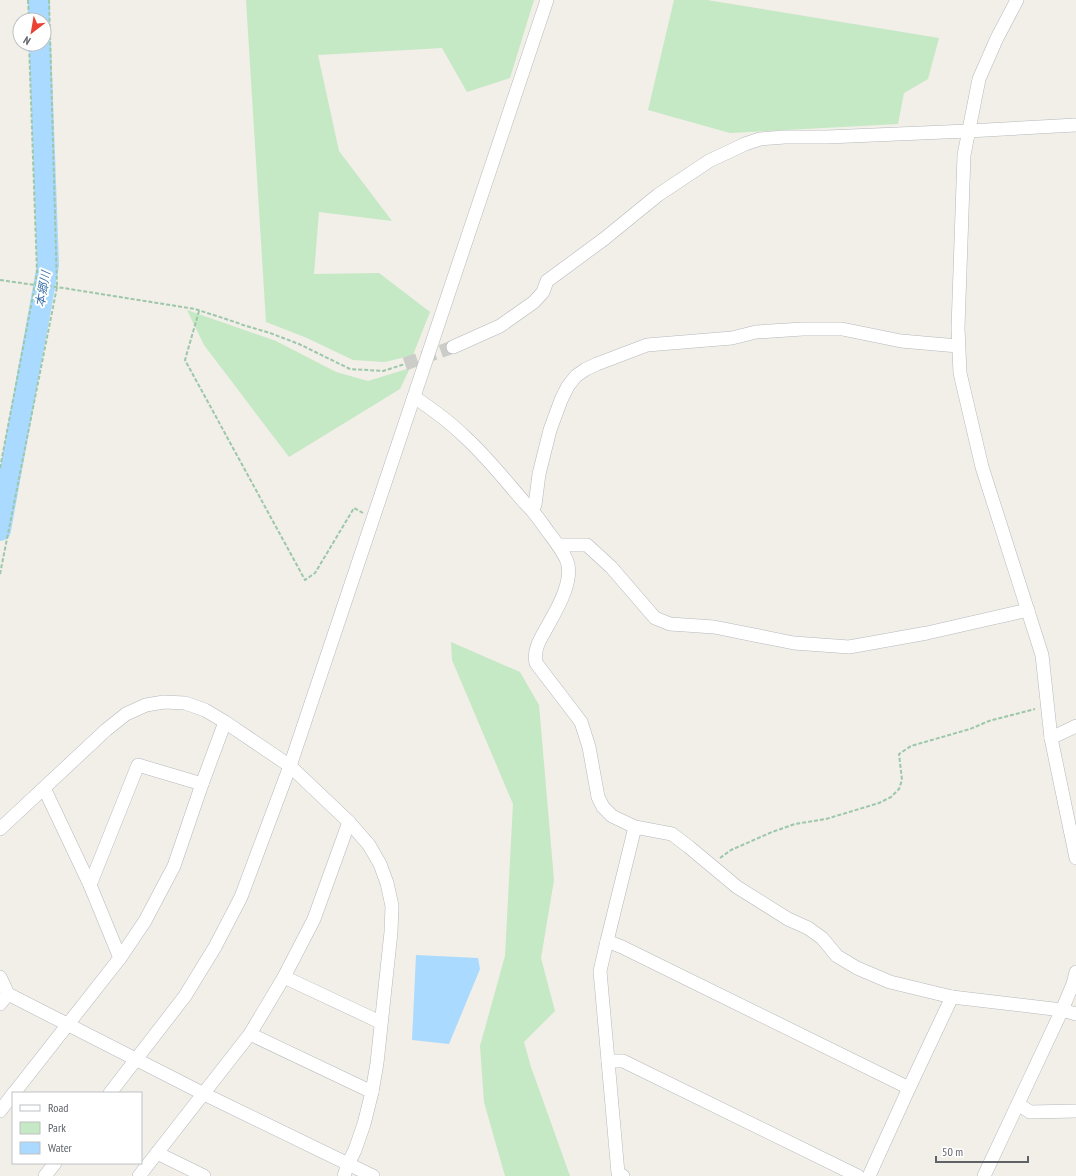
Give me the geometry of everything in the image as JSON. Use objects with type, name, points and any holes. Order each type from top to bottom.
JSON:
[{"type":"street","points":[[111,1092],[185,996],[203,968],[246,885],[290,766],[547,0]]},
{"type":"street","points":[[1017,0],[997,38],[979,79],[968,131],[964,155],[958,346],[960,373],[982,467],[1042,655],[1051,738],[1076,858]]},
{"type":"street","points":[[453,347],[500,326],[534,302],[543,292],[547,281],[604,239],[658,195],[709,161],[745,144],[760,139],[785,137],[827,138],[1076,125]]},
{"type":"street","points":[[532,510],[535,505],[550,430],[561,400],[568,386],[576,376],[597,364],[647,345],[732,338],[756,332],[803,329],[842,329],[900,341],[958,346]]},
{"type":"street","points":[[414,397],[433,410],[464,436],[498,471],[532,510],[558,545],[567,561],[569,569],[568,580],[564,593],[538,644],[534,656],[536,663],[581,722],[589,747],[598,797],[603,808],[612,816],[635,827],[672,834],[737,886],[788,919],[808,928],[822,938],[837,956],[857,968],[890,982],[952,997],[1062,1010],[1076,1014]]},
{"type":"street","points":[[558,545],[587,545],[611,567],[655,618],[670,624],[714,627],[794,643],[849,647],[927,633],[1028,610]]},
{"type":"street","points":[[0,829],[106,730],[126,714],[146,705],[164,702],[185,703],[204,710],[225,722],[290,766],[349,822],[369,845],[380,864],[387,883],[392,906],[391,932],[372,1092],[364,1124],[346,1170]]},
{"type":"street","points":[[16,1092],[120,958],[145,921],[174,866],[225,722]]},
{"type":"street","points":[[1051,738],[1076,726]]},
{"type":"street","points":[[90,885],[138,765],[202,784]]},
{"type":"street","points":[[44,788],[90,885],[120,958]]},
{"type":"street","points":[[139,1176],[250,1034],[284,977],[314,919],[349,822]]},
{"type":"street","points":[[623,1176],[618,1173],[600,971],[635,827]]},
{"type":"street","points":[[607,941],[909,1088]]},
{"type":"street","points":[[984,1176],[1062,1010],[1073,984],[1076,972]]},
{"type":"street","points":[[0,977],[4,999],[67,1025],[136,1059],[346,1170],[373,1176]]},
{"type":"street","points":[[284,977],[380,1022]]},
{"type":"street","points":[[869,1176],[952,997]]},
{"type":"street","points":[[250,1034],[372,1092]]},
{"type":"street","points":[[608,1061],[623,1061],[858,1176]]},
{"type":"street","points":[[0,1111],[12,1096]]},
{"type":"street","points":[[1018,1104],[1030,1112],[1076,1111]]},
{"type":"street","points":[[157,1153],[204,1176]]},
{"type":"street","points":[[45,1176],[54,1164]]},
{"type":"path","points":[[28,0],[29,12]]},
{"type":"path","points":[[0,574],[57,287],[49,0]]},
{"type":"path","points":[[0,468],[37,272],[30,52]]},
{"type":"path","points":[[0,280],[57,287],[199,310],[299,344],[350,369],[383,371],[405,364]]},
{"type":"path","points":[[199,310],[185,360],[305,580],[316,573],[354,508],[373,518]]},
{"type":"path","points":[[711,864],[731,850],[780,829],[795,824],[826,819],[879,803],[891,797],[899,789],[902,780],[899,754],[911,746],[970,729],[989,721],[1047,705]]},
{"type":"green space","points":[[246,0],[534,0],[510,78],[467,92],[442,48],[318,55],[339,151],[392,221],[319,212],[314,274],[379,273],[430,312],[413,355],[385,362],[353,360],[307,338],[266,322]]},
{"type":"green space","points":[[674,0],[707,0],[939,38],[928,79],[904,93],[898,124],[730,133],[648,110]]},
{"type":"green space","points":[[187,310],[276,341],[336,372],[368,381],[410,368],[400,389],[289,457],[204,345]]},
{"type":"green space","points":[[451,642],[520,672],[539,705],[554,880],[541,958],[555,1011],[524,1042],[531,1067],[570,1176],[505,1176],[484,1102],[480,1046],[505,956],[513,804],[452,660]]},
{"type":"water","points":[[416,955],[478,958],[480,969],[449,1044],[412,1040]]},
{"type":"waterway","name":"本郷川","points":[[39,0],[39,12]]},
{"type":"waterway","name":"本郷川","points":[[0,530],[48,265],[40,52]]},
{"type":"tunnel","points":[[405,364],[453,347]]}]
